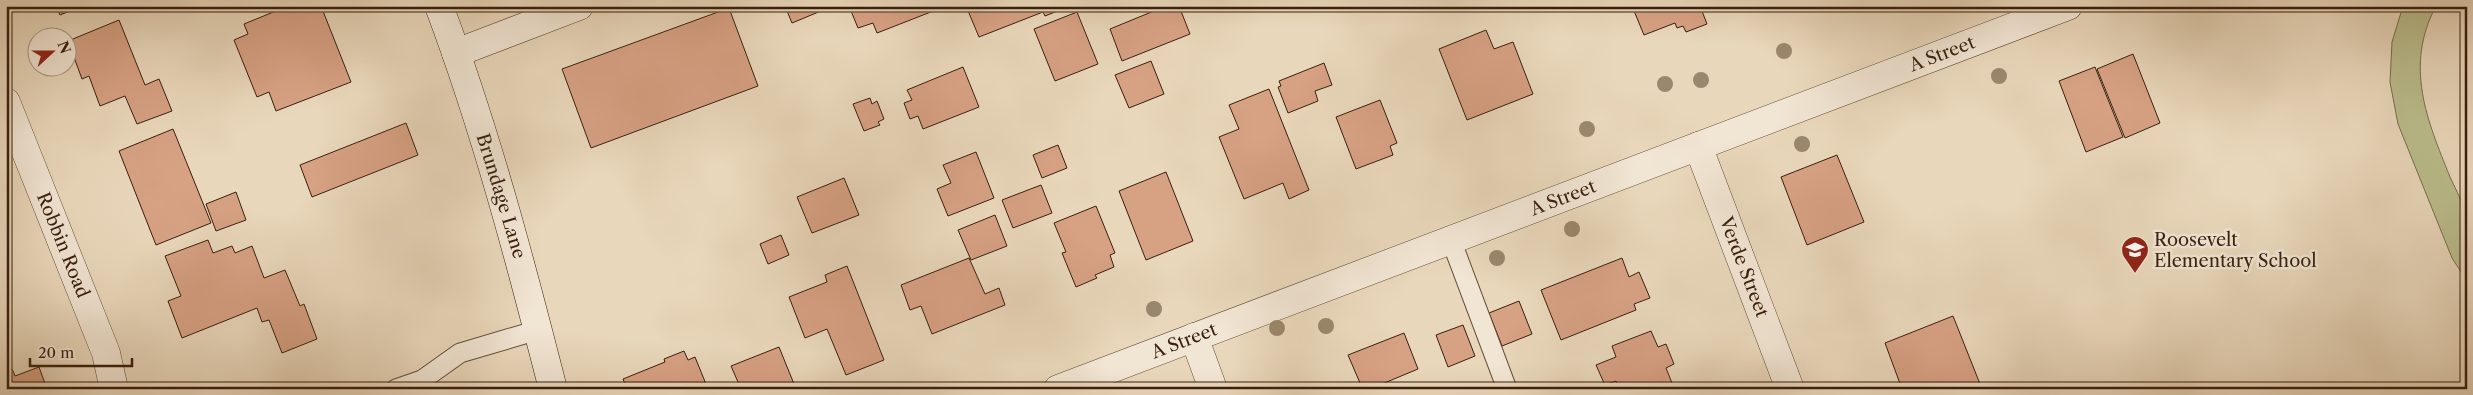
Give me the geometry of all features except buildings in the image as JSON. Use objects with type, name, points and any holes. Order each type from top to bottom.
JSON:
[{"type":"street","name":"Brundage Lane","points":[[439,6],[456,53],[515,240],[554,389]]},
{"type":"street","points":[[456,53],[579,6]]},
{"type":"street","name":"A Street","points":[[1058,389],[2068,6]]},
{"type":"street","name":"Robbin Road","points":[[6,102],[106,353],[114,389]]},
{"type":"street","name":"Verde Street","points":[[1698,146],[1790,389]]},
{"type":"street","points":[[1194,337],[1213,389]]},
{"type":"lane","points":[[1451,240],[1506,389]]},
{"type":"lane","points":[[396,389],[421,384],[460,353],[538,330]]},
{"type":"green space","points":[[2403,6],[2436,6],[2426,28],[2421,50],[2422,93],[2434,135],[2466,215],[2468,235],[2467,281],[2452,258],[2398,124],[2390,82],[2392,42]]},
{"type":"place","name":"Roosevelt Elementary School","points":[[2135,274]]}]
